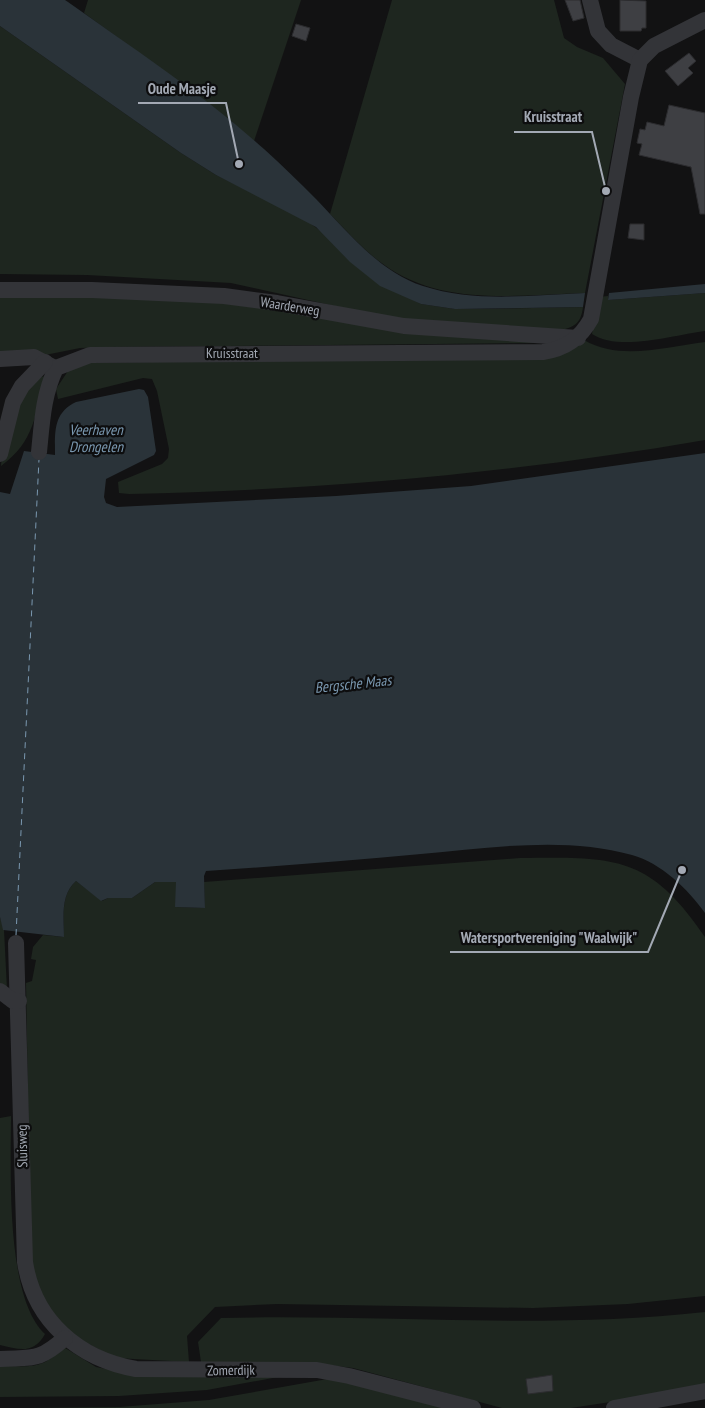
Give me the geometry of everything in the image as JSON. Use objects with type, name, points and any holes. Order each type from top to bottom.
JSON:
[{"type":"street","points":[[590,0],[598,32],[611,45],[640,60],[654,46],[705,20]]},
{"type":"street","name":"Kruisstraat","points":[[0,454],[13,402],[22,386],[50,365],[90,355],[543,352],[559,350],[578,338],[591,319],[631,97],[640,60]]},
{"type":"street","name":"Waarderweg","points":[[0,290],[92,290],[224,296],[277,303],[404,326],[578,338]]},
{"type":"street","points":[[0,359],[34,357],[50,365],[49,383],[43,406],[40,452]]},
{"type":"street","name":"Sluisweg","points":[[16,943],[25,1262],[27,1274],[40,1309],[65,1338]]},
{"type":"street","points":[[0,990],[13,1001],[19,1001]]},
{"type":"street","points":[[0,1359],[37,1358],[50,1352],[65,1338]]},
{"type":"street","name":"Zomerdijk","points":[[65,1338],[99,1360],[130,1368],[317,1370],[349,1376],[473,1408]]},
{"type":"street","points":[[614,1408],[705,1391]]},
{"type":"shaded area","points":[[88,0],[301,0],[254,141],[184,86],[84,13]]},
{"type":"shaded area","points":[[392,0],[554,0],[564,38],[577,47],[603,58],[625,84],[585,293],[480,295],[454,293],[429,287],[406,278],[376,259],[330,214]]},
{"type":"shaded area","points":[[0,26],[181,153],[216,175],[302,217],[406,296],[421,304],[455,309],[583,307],[579,320],[574,325],[561,330],[389,318],[231,283],[87,275],[0,274]]},
{"type":"shaded area","points":[[0,293],[204,301],[540,343],[110,347],[80,348],[45,355],[0,355]]},
{"type":"shaded area","points":[[705,293],[705,331],[631,342],[617,342],[592,334],[599,297],[608,296],[608,300]]},
{"type":"shaded area","points":[[584,340],[612,350],[628,351],[643,351],[705,342],[705,440],[562,462],[418,478],[274,489],[129,494],[119,493],[118,482],[162,464],[168,458],[169,449],[157,391],[152,379],[143,378],[58,399],[56,389],[68,371],[82,363],[497,357]]},
{"type":"shaded area","points":[[45,376],[36,415],[27,437],[21,447],[1,466],[5,442],[19,401],[26,389],[35,381]]},
{"type":"shaded area","points":[[520,858],[580,858],[626,866],[646,875],[666,890],[685,910],[705,937],[705,1296],[628,1304],[533,1308],[277,1304],[215,1307],[187,1336],[189,1362],[115,1358],[59,1328],[31,1276],[26,983],[32,981],[36,960],[31,959],[33,947],[43,935],[64,937],[65,900],[67,893],[76,881],[102,901],[108,898],[132,898],[155,882],[177,882],[176,907],[205,908],[204,882]]},
{"type":"shaded area","points":[[0,917],[4,930],[7,989],[0,983]]},
{"type":"shaded area","points":[[11,1116],[11,1199],[17,1263],[23,1292],[32,1316],[45,1334],[36,1345],[26,1349],[0,1345],[0,1118]]},
{"type":"shaded area","points":[[705,1312],[705,1385],[650,1396],[571,1408],[502,1408],[353,1368],[305,1362],[201,1362],[198,1342],[221,1318],[281,1317],[524,1321],[645,1317]]},
{"type":"shaded area","points":[[62,1346],[96,1367],[132,1374],[289,1375],[207,1390],[119,1396],[0,1397],[0,1366],[27,1366],[42,1363],[49,1360]]},
{"type":"shaded area","points":[[333,1378],[444,1408],[25,1408],[119,1407],[209,1400]]},
{"type":"water","points":[[0,0],[65,0],[68,2],[168,73],[241,129],[271,155],[378,261],[407,280],[423,286],[463,295],[504,297],[585,293],[583,307],[455,309],[421,304],[380,286],[350,262],[316,227],[216,175],[181,153],[0,26]]},
{"type":"water","points":[[705,284],[705,293],[608,300],[609,293]]},
{"type":"water","points":[[139,389],[144,390],[148,397],[156,451],[154,455],[106,479],[104,497],[106,503],[117,507],[336,496],[471,486],[705,453],[705,913],[673,878],[643,859],[606,849],[580,846],[527,845],[206,871],[204,876],[205,908],[175,907],[176,882],[155,882],[132,898],[108,898],[101,901],[76,881],[67,893],[65,900],[64,937],[3,930],[0,917],[0,492],[10,494],[24,451],[55,455],[57,424],[68,406],[76,402]]},
{"type":"building","points":[[565,0],[580,0],[584,18],[573,21]]},
{"type":"building","points":[[620,0],[646,1],[646,28],[642,28],[641,31],[620,31]]},
{"type":"building","points":[[296,24],[310,28],[306,41],[292,36]]},
{"type":"building","points":[[689,53],[696,61],[688,68],[693,73],[678,86],[665,71]]},
{"type":"building","points":[[669,105],[705,113],[705,214],[700,214],[691,167],[639,155],[642,144],[637,143],[640,129],[645,130],[647,122],[664,126]]},
{"type":"building","points":[[630,224],[644,224],[644,240],[628,238]]},
{"type":"building","points":[[552,1375],[553,1391],[528,1394],[526,1379]]},
{"type":"ferry route","points":[[16,935],[39,459]]},
{"type":"place","name":"Oude Maasje","points":[[239,164]]},
{"type":"place","name":"Kruisstraat","points":[[606,191]]},
{"type":"place","name":"Watersportvereniging \"Waalwijk\"","points":[[682,870]]},
{"type":"water label","name":"Veerhaven Drongelen","points":[[96,438]]},
{"type":"water label","name":"Bergsche Maas","points":[[353,684]]}]
